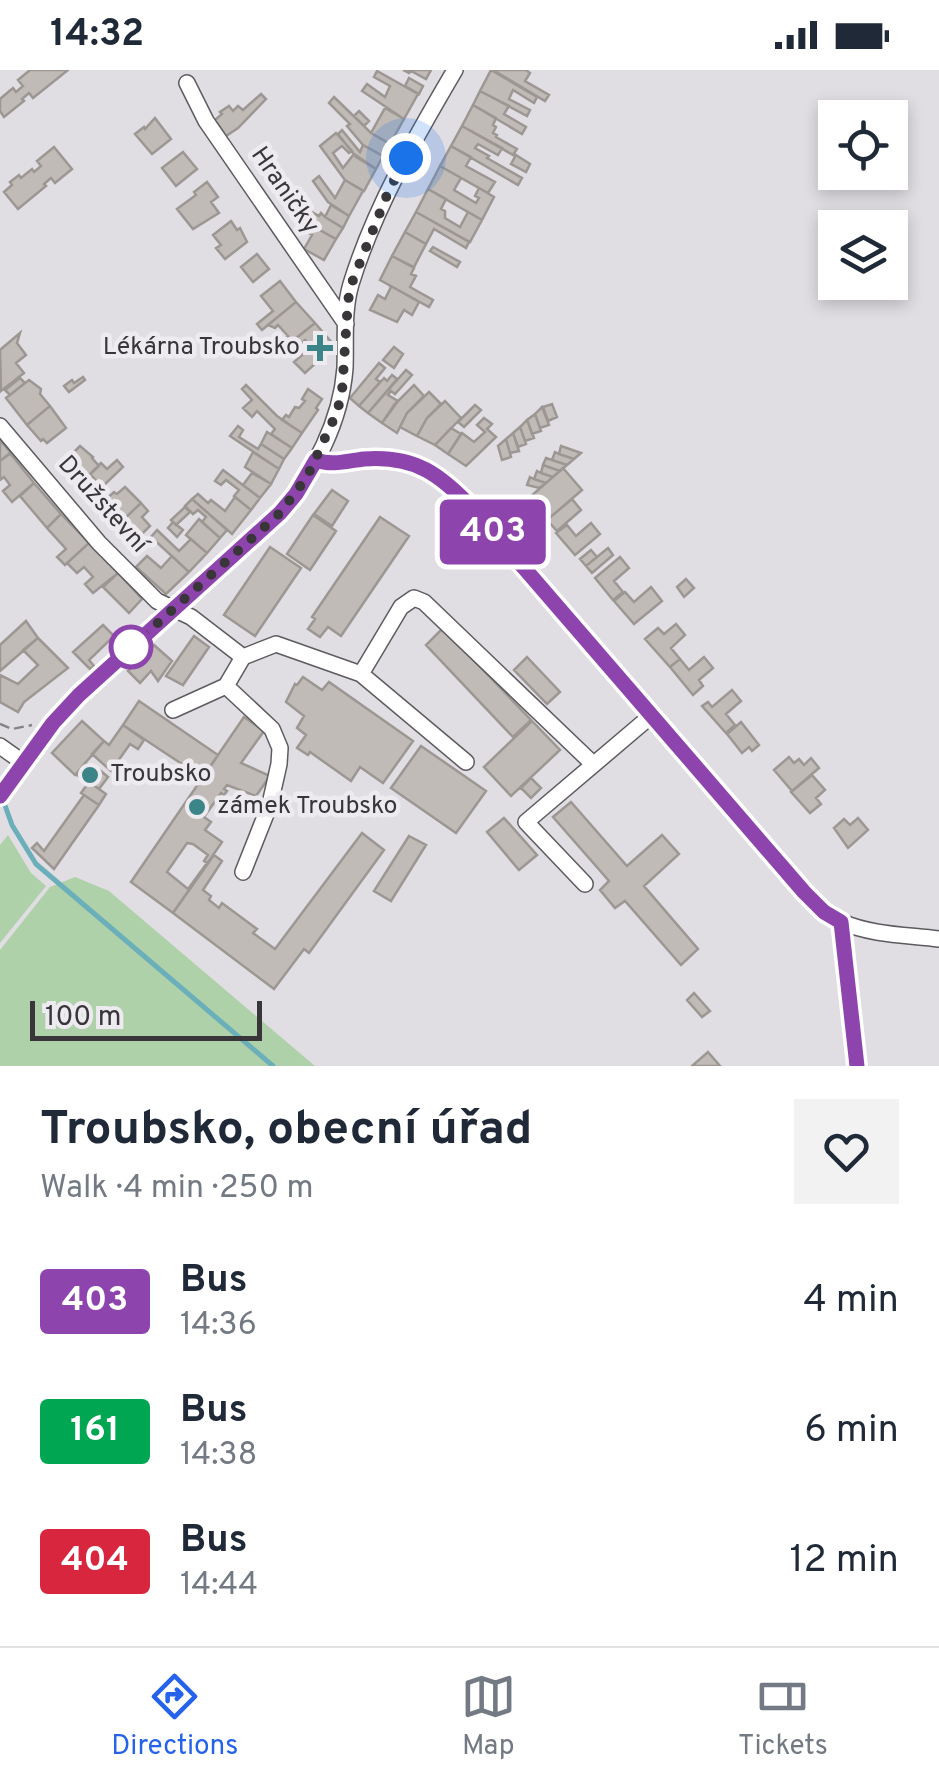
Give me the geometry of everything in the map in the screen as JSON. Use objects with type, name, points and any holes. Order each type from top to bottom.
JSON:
[{"type":"street","points":[[4,789],[79,695],[280,513],[296,494],[337,412],[351,285],[389,190],[454,70]]},
{"type":"street","name":"Hraničky","points":[[186,83],[206,120],[346,324]]},
{"type":"street","name":"Družstevní","points":[[0,426],[99,544],[157,601],[191,617],[242,657]]},
{"type":"street","points":[[316,460],[331,464],[392,460],[422,467],[440,477],[475,511],[824,912],[841,922],[871,930],[939,940]]},
{"type":"street","points":[[361,674],[401,607],[414,598],[424,602],[593,764]]},
{"type":"street","points":[[173,710],[226,686],[242,657],[276,644],[361,674],[466,762]]},
{"type":"street","points":[[226,686],[272,730],[280,748],[270,804],[243,872]]},
{"type":"street","points":[[585,884],[526,822],[652,714]]},
{"type":"street","points":[[0,746],[24,762]]},
{"type":"street","points":[[841,922],[857,1066]]},
{"type":"green space","points":[[8,835],[31,873],[46,886],[0,943],[0,845]]},
{"type":"green space","points":[[75,877],[109,891],[315,1066],[0,1066],[0,950],[50,887]]},
{"type":"building","points":[[30,70],[68,70],[33,98],[29,93],[4,117],[0,99],[13,88],[16,92],[23,86],[18,80]]},
{"type":"building","points":[[403,70],[431,70],[426,79]]},
{"type":"building","points":[[491,70],[537,97],[534,103],[513,90],[509,99],[530,110],[527,116],[480,91]]},
{"type":"building","points":[[493,70],[526,70],[530,73],[525,81],[549,95],[545,101]]},
{"type":"building","points":[[377,71],[418,94],[404,119],[362,91],[367,84],[385,97],[390,86],[374,77]]},
{"type":"building","points":[[409,78],[423,86],[419,94],[405,86]]},
{"type":"building","points":[[480,91],[509,106],[504,114],[526,127],[522,134],[473,105]]},
{"type":"building","points":[[261,94],[266,99],[226,136],[215,120],[220,112],[229,106],[233,111],[238,106],[243,110]]},
{"type":"building","points":[[334,97],[371,133],[390,144],[383,156],[363,145],[347,126],[350,124],[329,103]]},
{"type":"building","points":[[473,105],[496,118],[493,133],[517,149],[513,155],[462,126]]},
{"type":"building","points":[[385,108],[404,119],[390,144],[371,133]]},
{"type":"building","points":[[359,111],[369,121],[364,126],[354,116]]},
{"type":"building","points":[[155,118],[171,139],[152,154],[135,134]]},
{"type":"building","points":[[462,126],[502,148],[498,155],[478,144],[475,148],[522,178],[518,185],[451,146]]},
{"type":"building","points":[[342,130],[360,152],[363,145],[383,156],[376,169],[356,157],[338,134]]},
{"type":"building","points":[[336,133],[352,151],[349,153],[342,146],[333,153],[343,168],[354,154],[376,169],[364,191],[345,180],[320,146]]},
{"type":"building","points":[[451,146],[471,157],[466,166],[495,182],[488,193],[440,166]]},
{"type":"building","points":[[54,147],[72,169],[55,183],[51,178],[18,209],[4,192],[19,175],[21,178],[41,166],[37,161]]},
{"type":"building","points":[[183,152],[197,169],[176,186],[162,168]]},
{"type":"building","points":[[516,155],[530,164],[526,172],[511,164]]},
{"type":"building","points":[[440,166],[461,178],[454,190],[476,203],[479,188],[494,197],[482,220],[428,189]]},
{"type":"building","points":[[319,176],[335,198],[345,180],[363,191],[349,216],[328,202],[313,181]]},
{"type":"building","points":[[207,182],[218,197],[211,202],[219,213],[193,229],[177,209]]},
{"type":"building","points":[[428,189],[446,199],[441,209],[445,218],[460,227],[468,212],[482,220],[470,242],[416,212]]},
{"type":"building","points":[[331,205],[349,216],[343,228],[325,217]]},
{"type":"building","points":[[310,211],[319,216],[321,213],[343,228],[336,239],[309,224]]},
{"type":"building","points":[[416,212],[469,242],[466,248],[434,229],[426,244],[405,232]]},
{"type":"building","points":[[231,221],[247,242],[225,259],[216,248],[221,245],[213,235]]},
{"type":"building","points":[[309,224],[336,239],[324,260],[304,249],[312,235],[305,231]]},
{"type":"building","points":[[405,232],[426,244],[414,267],[392,256]]},
{"type":"building","points":[[433,247],[460,262],[457,267],[430,251]]},
{"type":"building","points":[[257,254],[269,269],[253,282],[241,267]]},
{"type":"building","points":[[392,256],[414,268],[411,274],[416,276],[410,287],[433,300],[429,307],[380,280]]},
{"type":"building","points":[[280,281],[296,302],[262,330],[257,324],[273,311],[261,296]]},
{"type":"building","points":[[389,285],[419,302],[412,315],[404,310],[397,322],[370,310],[378,295],[385,299]]},
{"type":"building","points":[[296,302],[315,323],[276,354],[272,349],[288,336],[278,325],[268,325]]},
{"type":"building","name":"Lékárna Troubsko","points":[[315,323],[333,347],[305,373],[294,362],[309,349],[305,340],[288,354],[283,349]]},
{"type":"building","points":[[20,333],[17,343],[26,355],[16,363],[24,373],[1,391],[0,350]]},
{"type":"building","points":[[394,347],[403,354],[394,368],[383,360]]},
{"type":"building","points":[[379,363],[385,368],[376,379],[380,382],[359,406],[350,398]]},
{"type":"building","points":[[406,370],[412,375],[395,394],[391,391],[388,395],[398,401],[382,423],[368,413]]},
{"type":"building","points":[[392,375],[397,379],[368,413],[359,406],[384,378],[387,381]]},
{"type":"building","points":[[83,377],[85,380],[69,392],[64,386],[72,380],[74,383]]},
{"type":"building","points":[[20,378],[25,383],[10,395],[5,390]]},
{"type":"building","points":[[29,380],[41,389],[40,394],[50,406],[27,425],[6,398]]},
{"type":"building","points":[[246,385],[277,416],[302,433],[292,448],[271,434],[275,429],[257,411],[252,417],[243,408],[252,400],[242,389]]},
{"type":"building","points":[[414,385],[424,396],[407,413],[397,433],[382,423]]},
{"type":"building","points":[[308,389],[322,399],[302,433],[282,420],[305,401],[302,399]]},
{"type":"building","points":[[429,392],[441,404],[417,436],[400,427],[407,413]]},
{"type":"building","points":[[445,401],[461,418],[435,445],[417,436],[427,418]]},
{"type":"building","points":[[552,404],[557,417],[548,421],[543,407]]},
{"type":"building","points":[[475,405],[481,410],[464,427],[458,422]]},
{"type":"building","points":[[50,406],[66,428],[47,443],[27,425]]},
{"type":"building","points":[[542,407],[549,425],[540,428],[535,414]]},
{"type":"building","points":[[535,414],[541,431],[532,434],[527,420]]},
{"type":"building","points":[[484,418],[492,424],[487,429],[496,437],[466,466],[448,454],[462,433],[474,442],[485,432],[477,425]]},
{"type":"building","points":[[527,420],[534,438],[525,441],[520,427]]},
{"type":"building","points":[[238,426],[243,430],[239,437],[258,449],[261,444],[284,459],[279,469],[230,436]]},
{"type":"building","points":[[520,427],[526,444],[518,447],[513,433]]},
{"type":"building","points":[[451,428],[461,434],[448,454],[435,445]]},
{"type":"building","points":[[267,432],[292,448],[284,459],[261,444]]},
{"type":"building","points":[[513,433],[519,451],[510,453],[506,439]]},
{"type":"building","points":[[506,439],[511,457],[502,460],[498,446]]},
{"type":"building","points":[[0,440],[11,453],[0,461]]},
{"type":"building","points":[[80,446],[99,466],[76,484],[70,477],[73,474],[62,464]]},
{"type":"building","points":[[561,446],[581,453],[574,459],[559,454]]},
{"type":"building","points":[[253,452],[279,469],[271,484],[245,467]]},
{"type":"building","points":[[555,452],[574,459],[567,465],[552,460]]},
{"type":"building","points":[[10,453],[34,483],[12,502],[3,491],[10,485],[4,477],[0,480],[0,461]]},
{"type":"building","points":[[546,458],[567,465],[560,471],[543,465]]},
{"type":"building","points":[[117,460],[123,467],[102,487],[90,474],[101,463],[107,469]]},
{"type":"building","points":[[543,465],[560,471],[553,477],[541,473]]},
{"type":"building","points":[[563,468],[582,490],[547,520],[529,498]]},
{"type":"building","points":[[223,470],[260,498],[251,510],[234,496],[239,490],[226,480],[221,485],[215,481]]},
{"type":"building","points":[[537,471],[553,477],[546,483],[534,479]]},
{"type":"building","points":[[252,473],[271,484],[260,498],[243,485]]},
{"type":"building","points":[[530,477],[546,483],[539,488],[527,485]]},
{"type":"building","points":[[34,483],[61,514],[47,528],[20,496]]},
{"type":"building","points":[[125,487],[141,503],[119,524],[103,508],[103,502]]},
{"type":"building","points":[[332,490],[348,501],[332,526],[314,514]]},
{"type":"building","points":[[198,494],[225,511],[235,497],[251,510],[232,534],[192,499]]},
{"type":"building","points":[[192,499],[227,530],[220,538],[202,522],[206,517],[198,510],[193,514],[185,506]]},
{"type":"building","points":[[572,499],[581,510],[557,531],[547,520]]},
{"type":"building","points":[[141,503],[148,511],[142,517],[150,526],[137,539],[119,524]]},
{"type":"building","points":[[185,507],[190,512],[176,525],[171,520]]},
{"type":"building","points":[[61,514],[89,543],[65,565],[57,557],[66,549],[47,528]]},
{"type":"building","points":[[313,515],[336,531],[310,570],[287,554]]},
{"type":"building","points":[[380,517],[409,536],[341,636],[328,627],[320,637],[308,629],[315,619],[312,617]]},
{"type":"building","points":[[199,519],[220,538],[207,553],[186,535]]},
{"type":"building","points":[[173,522],[183,530],[177,537],[168,528]]},
{"type":"building","points":[[591,523],[600,534],[575,555],[556,533],[567,525],[576,536]]},
{"type":"building","points":[[157,530],[179,551],[191,539],[207,553],[189,572],[151,537]]},
{"type":"building","points":[[89,543],[118,573],[93,593],[85,584],[93,577],[84,567],[77,573],[67,563]]},
{"type":"building","points":[[270,547],[301,568],[255,636],[224,615]]},
{"type":"building","points":[[608,548],[613,555],[592,573],[586,566]]},
{"type":"building","points":[[591,550],[597,557],[586,566],[580,559]]},
{"type":"building","points":[[147,556],[161,568],[172,556],[189,572],[166,594],[136,567]]},
{"type":"building","points":[[620,557],[629,568],[614,581],[623,592],[613,600],[595,578]]},
{"type":"building","points":[[118,573],[142,599],[129,613],[103,587]]},
{"type":"building","points":[[686,579],[694,588],[684,597],[677,587]]},
{"type":"building","points":[[651,587],[662,601],[634,624],[614,601],[625,592],[634,602]]},
{"type":"building","points":[[26,621],[38,638],[0,671],[0,645]]},
{"type":"building","points":[[676,624],[685,635],[671,648],[680,659],[670,667],[645,639],[658,628],[664,634]]},
{"type":"building","points":[[103,625],[114,636],[89,660],[94,666],[90,669],[73,652]]},
{"type":"building","points":[[443,628],[531,720],[513,737],[426,645]]},
{"type":"building","points":[[194,636],[209,647],[183,685],[166,676]]},
{"type":"building","points":[[38,638],[68,668],[24,702],[18,712],[0,702],[0,675],[18,684],[38,665],[23,650]]},
{"type":"building","points":[[154,645],[172,661],[158,681],[151,671],[140,683],[128,671]]},
{"type":"building","points":[[527,657],[560,692],[547,704],[514,670]]},
{"type":"building","points":[[704,657],[713,668],[699,680],[703,686],[693,695],[670,667],[680,659],[689,670]]},
{"type":"building","points":[[303,677],[322,690],[329,682],[413,741],[383,783],[360,767],[351,781],[310,752],[308,755],[297,748],[306,735],[297,728],[304,716],[286,702]]},
{"type":"building","points":[[732,690],[741,701],[726,714],[735,725],[726,733],[702,706],[708,702],[712,707]]},
{"type":"building","points":[[139,701],[218,755],[203,778],[123,725]]},
{"type":"building","name":"zámek Troubsko","points":[[244,717],[264,731],[241,763],[270,776],[256,796],[227,785],[227,791],[221,793],[204,817],[211,822],[205,830],[222,842],[173,913],[131,882]],"holes":[[[187,843],[208,855],[204,861],[207,863],[188,889],[167,872]]]},
{"type":"building","points":[[82,721],[104,741],[75,775],[52,753]]},
{"type":"building","points":[[532,721],[560,750],[511,796],[484,767]]},
{"type":"building","points":[[741,722],[759,745],[742,753],[727,734]]},
{"type":"building","points":[[123,725],[144,740],[138,749],[130,744],[111,771],[92,754],[104,741],[109,745]]},
{"type":"building","points":[[421,746],[486,791],[456,833],[391,788]]},
{"type":"building","points":[[789,757],[804,765],[811,758],[819,768],[792,791],[774,770]]},
{"type":"building","points":[[85,763],[108,777],[99,789],[76,774]]},
{"type":"building","points":[[812,775],[825,790],[816,798],[821,804],[810,813],[791,792]]},
{"type":"building","points":[[531,778],[541,788],[531,798],[521,788]]},
{"type":"building","points":[[89,782],[106,794],[99,805],[81,793]]},
{"type":"building","points":[[84,795],[99,805],[54,869],[32,848],[37,843],[44,851]]},
{"type":"building","points":[[571,802],[627,866],[662,835],[679,854],[644,886],[698,949],[681,965],[625,901],[615,908],[600,890],[609,881],[553,817]]},
{"type":"building","points":[[504,818],[537,855],[519,870],[487,832]]},
{"type":"building","points":[[858,818],[868,830],[848,848],[834,828],[844,819],[850,825]]},
{"type":"building","points":[[362,833],[384,850],[309,953],[304,949],[274,989],[173,913],[214,855],[222,861],[203,890],[211,896],[209,900],[219,908],[222,903],[257,929],[253,933],[275,949]]},
{"type":"building","points":[[409,836],[426,845],[391,901],[374,891]]},
{"type":"building","points":[[694,993],[710,1011],[702,1017],[687,1000]]},
{"type":"building","points":[[708,1052],[720,1066],[692,1066]]},
{"type":"waterway","points":[[2,797],[12,825],[36,864],[273,1066]]},
{"type":"bus line","name":"403","points":[[0,796],[53,723],[79,695],[280,513],[316,460],[331,464],[392,460],[422,467],[440,477],[475,511],[804,892],[841,922],[857,1066]]},
{"type":"place","name":"Lékárna Troubsko","points":[[320,348]]},
{"type":"place","name":"Troubsko","points":[[90,775]]},
{"type":"place","name":"zámek Troubsko","points":[[197,807]]},
{"type":"route","points":[[131,647],[280,513],[307,477],[342,392],[351,285],[406,158]]}]
